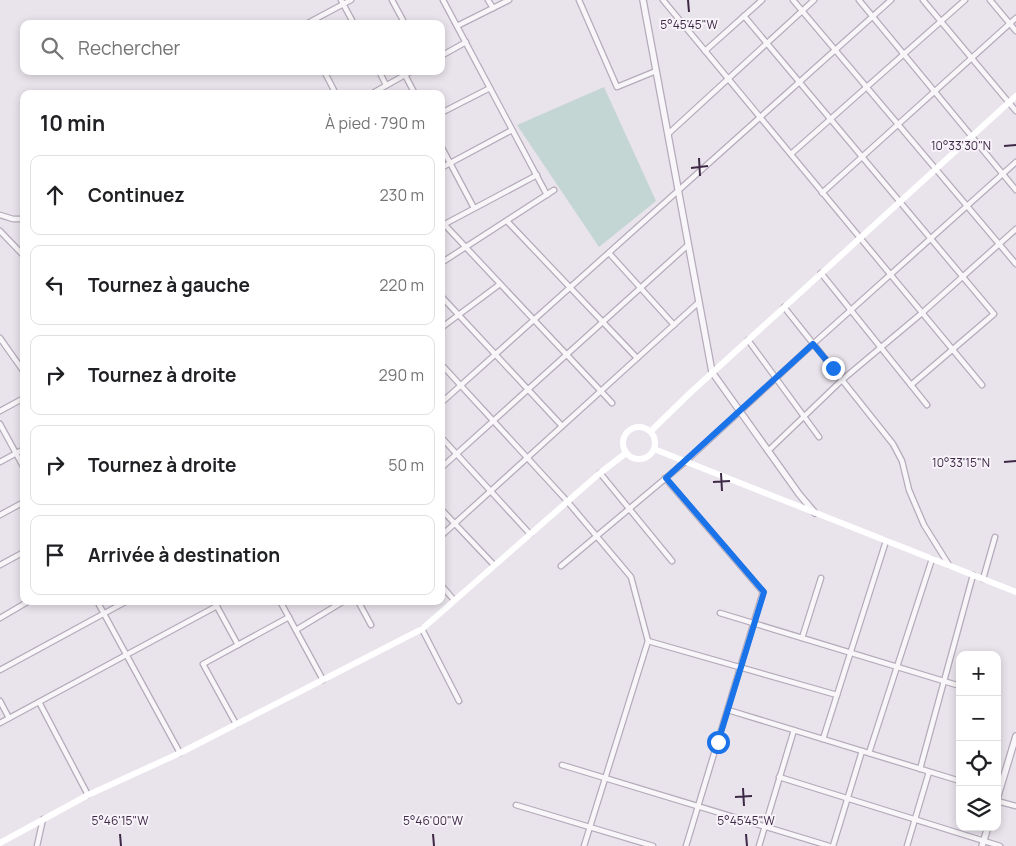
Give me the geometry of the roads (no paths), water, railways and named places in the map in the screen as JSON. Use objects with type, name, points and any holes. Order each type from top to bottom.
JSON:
[{"type":"main road","points":[[651,431],[712,372],[1016,96]]},
{"type":"main road","points":[[642,426],[651,431],[656,440],[651,454],[641,459],[626,453],[623,440],[627,431],[631,428],[642,426]]},
{"type":"main road","points":[[654,449],[815,514],[1016,591]]},
{"type":"main road","points":[[0,843],[88,795],[180,753],[422,629],[600,473],[626,453]]},
{"type":"street","points":[[313,20],[342,2],[352,0]]},
{"type":"street","points":[[392,0],[403,20]]},
{"type":"street","points":[[443,0],[547,194]]},
{"type":"street","points":[[488,0],[493,8]]},
{"type":"street","points":[[457,26],[509,0]]},
{"type":"street","points":[[579,0],[617,87],[656,71]]},
{"type":"street","points":[[643,0],[712,372],[815,514]]},
{"type":"street","points":[[663,0],[982,385]]},
{"type":"street","points":[[705,51],[762,0]]},
{"type":"street","points":[[794,0],[1016,264]]},
{"type":"street","points":[[668,134],[814,0]]},
{"type":"street","points":[[859,0],[1016,190]]},
{"type":"street","points":[[445,399],[891,0]]},
{"type":"street","points":[[922,0],[1016,111]]},
{"type":"street","points":[[791,154],[964,0]]},
{"type":"street","points":[[990,0],[1016,31]]},
{"type":"street","points":[[342,2],[352,20]]},
{"type":"street","points":[[744,16],[994,314],[911,385]]},
{"type":"street","points":[[822,193],[1016,18]]},
{"type":"street","points":[[445,54],[466,42]]},
{"type":"street","points":[[326,75],[334,90]]},
{"type":"street","points":[[381,75],[386,85]]},
{"type":"street","points":[[378,90],[405,75],[413,90]]},
{"type":"street","points":[[445,111],[490,88]]},
{"type":"street","points":[[445,166],[512,130]]},
{"type":"street","points":[[445,154],[474,208]]},
{"type":"street","points":[[562,566],[684,462],[1016,162]]},
{"type":"street","points":[[445,224],[537,175]]},
{"type":"street","points":[[445,260],[554,190]]},
{"type":"street","points":[[0,215],[20,219]]},
{"type":"street","points":[[506,221],[637,358]]},
{"type":"street","points":[[445,227],[612,404]]},
{"type":"street","points":[[768,451],[842,380],[922,313],[1016,229]]},
{"type":"street","points":[[0,231],[20,252]]},
{"type":"street","points":[[445,464],[688,244]]},
{"type":"street","points":[[609,253],[674,325]]},
{"type":"street","points":[[821,273],[927,405]]},
{"type":"street","points":[[445,325],[500,284]]},
{"type":"street","points":[[445,300],[562,426]]},
{"type":"street","points":[[445,533],[699,302]]},
{"type":"street","points":[[784,307],[894,444],[902,461],[909,490],[924,525],[949,565]]},
{"type":"street","points":[[0,338],[20,366]]},
{"type":"street","points":[[748,340],[819,437]]},
{"type":"street","points":[[445,368],[567,502],[631,577],[648,641],[584,846]]},
{"type":"street","points":[[0,411],[20,400]]},
{"type":"street","points":[[0,424],[20,460]]},
{"type":"street","points":[[445,441],[530,534]]},
{"type":"street","points":[[0,462],[20,451]]},
{"type":"street","points":[[600,473],[672,561]]},
{"type":"street","points":[[666,478],[764,592],[686,846]]},
{"type":"street","points":[[0,515],[20,504]]},
{"type":"street","points":[[445,513],[494,566]]},
{"type":"street","points":[[983,579],[995,537]]},
{"type":"street","points":[[823,739],[886,541]]},
{"type":"street","points":[[0,565],[20,554]]},
{"type":"street","points":[[869,753],[932,559]]},
{"type":"street","points":[[920,769],[973,575]]},
{"type":"street","points":[[802,638],[821,578]]},
{"type":"street","points":[[445,590],[454,600]]},
{"type":"street","points":[[0,618],[22,605]]},
{"type":"street","points":[[99,605],[180,753]]},
{"type":"street","points":[[0,670],[120,605]]},
{"type":"street","points":[[0,723],[126,655],[213,605]]},
{"type":"street","points":[[216,605],[238,645]]},
{"type":"street","points":[[282,605],[323,680]]},
{"type":"street","points":[[296,630],[337,605]]},
{"type":"street","points":[[360,605],[371,625]]},
{"type":"street","points":[[720,613],[956,685]]},
{"type":"street","points":[[236,724],[203,664],[289,617]]},
{"type":"street","points":[[422,629],[459,701]]},
{"type":"street","points":[[648,641],[837,695]]},
{"type":"street","points":[[0,701],[9,718]]},
{"type":"street","points":[[39,702],[88,795]]},
{"type":"street","points":[[728,710],[956,780]]},
{"type":"street","points":[[759,846],[794,730]]},
{"type":"street","points":[[1001,788],[1014,751],[1016,736]]},
{"type":"street","points":[[562,765],[831,846],[862,751]]},
{"type":"street","points":[[907,846],[929,772]]},
{"type":"street","points":[[780,777],[983,844],[1000,846]]},
{"type":"street","points":[[1001,798],[1016,806]]},
{"type":"street","points":[[516,805],[653,846]]},
{"type":"street","points":[[36,846],[43,820]]},
{"type":"street","points":[[983,844],[987,831]]}]
